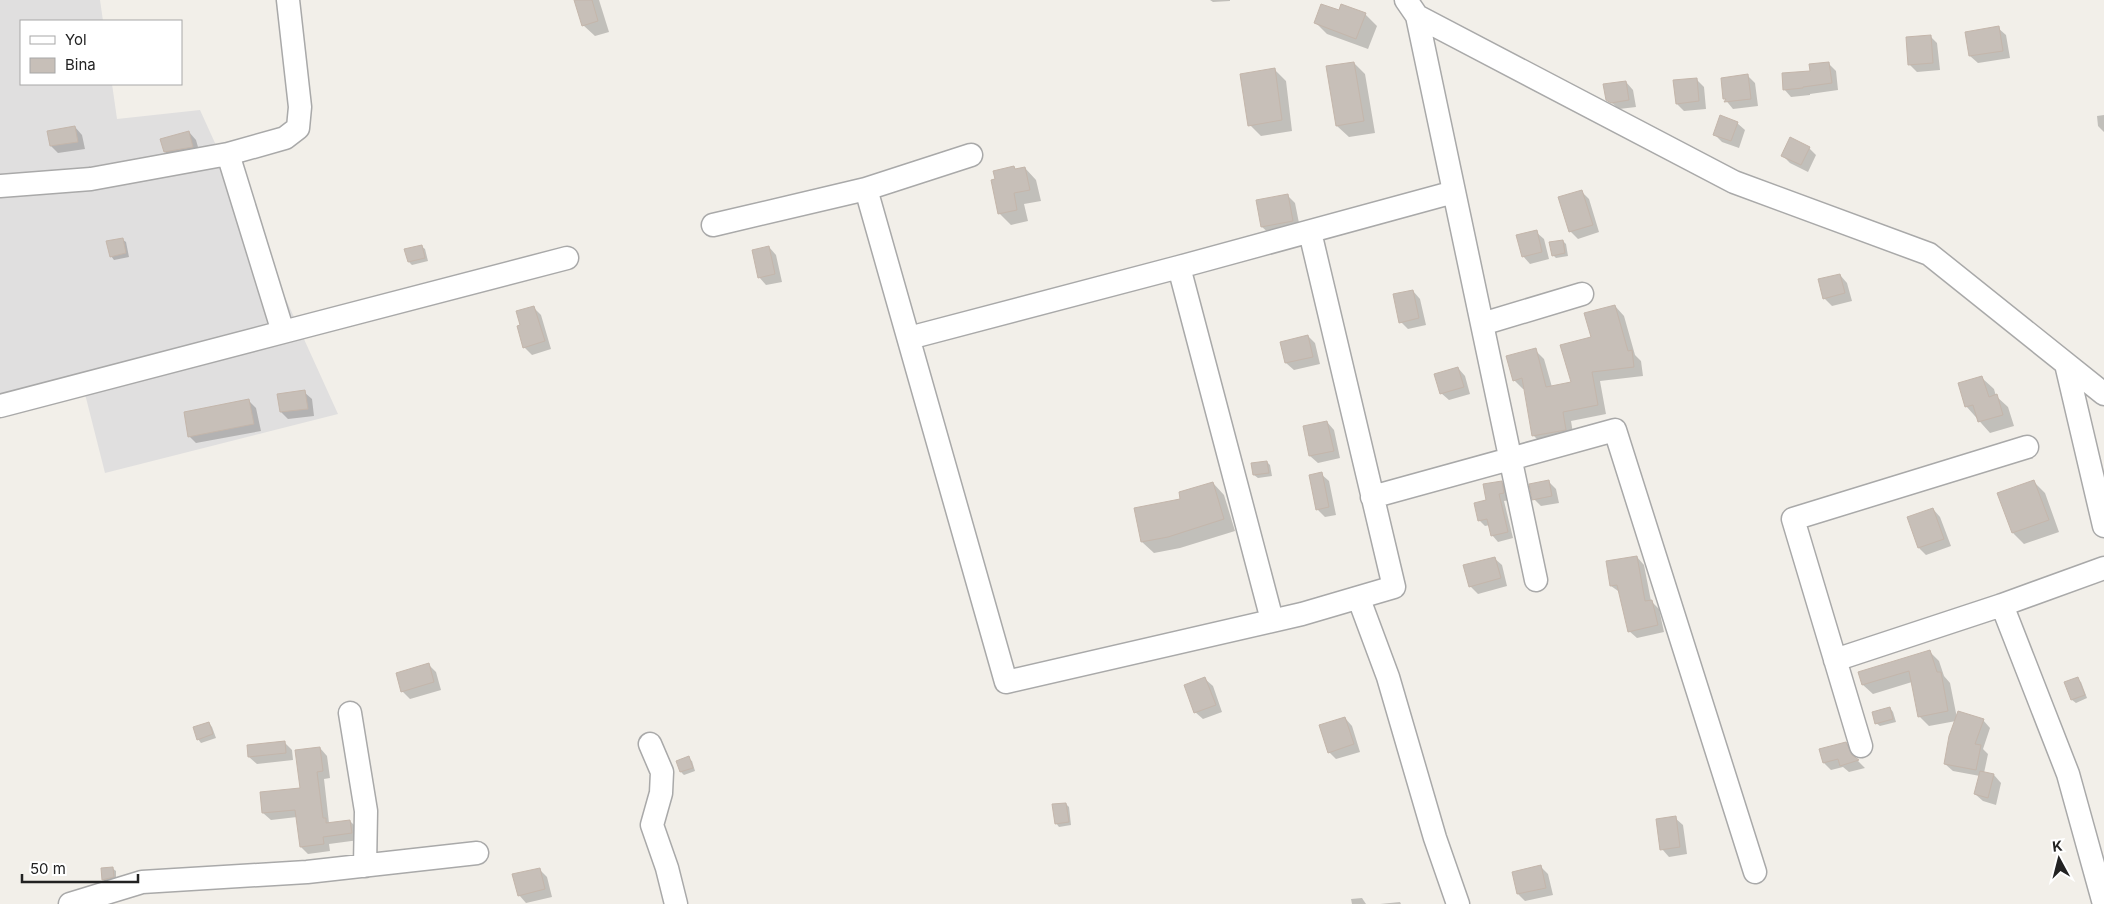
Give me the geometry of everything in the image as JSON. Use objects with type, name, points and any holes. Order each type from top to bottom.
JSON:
[{"type":"street","points":[[0,186],[91,179],[228,154],[286,138],[298,128],[300,107],[288,0]]},
{"type":"street","points":[[1412,8],[1454,192],[1536,580]]},
{"type":"street","points":[[1412,8],[1734,182],[1929,254],[2104,394]]},
{"type":"street","points":[[228,154],[283,332]]},
{"type":"street","points":[[713,225],[866,189],[971,155]]},
{"type":"street","points":[[866,189],[1006,682],[1272,620],[1394,588],[1310,232]]},
{"type":"street","points":[[909,338],[1180,267],[1454,192]]},
{"type":"street","points":[[0,406],[567,258]]},
{"type":"street","points":[[1180,267],[1272,620]]},
{"type":"street","points":[[1482,324],[1582,294]]},
{"type":"street","points":[[2066,364],[2104,526]]},
{"type":"street","points":[[1372,496],[1615,430],[1755,872]]},
{"type":"street","points":[[1861,746],[1793,519],[2027,447]]},
{"type":"street","points":[[1835,660],[2104,568]]},
{"type":"street","points":[[1359,598],[1388,677],[1435,838],[1458,904]]},
{"type":"street","points":[[2002,604],[2068,774],[2104,904]]},
{"type":"street","points":[[350,713],[366,811],[365,866]]},
{"type":"street","points":[[650,744],[662,772],[661,793],[652,825],[668,868],[676,904]]},
{"type":"street","points":[[70,904],[142,882],[307,872],[477,853]]},
{"type":"shaded area","points":[[0,0],[100,0],[103,20],[20,20],[20,85],[112,85],[117,119],[200,110],[338,414],[105,473],[84,390],[0,414]]},
{"type":"building","points":[[574,0],[592,0],[598,21],[582,26]]},
{"type":"building","points":[[1321,4],[1339,10],[1341,4],[1366,13],[1356,39],[1314,23]]},
{"type":"building","points":[[1999,26],[2003,51],[1969,56],[1965,32]]},
{"type":"building","points":[[1931,35],[1933,63],[1908,65],[1906,37]]},
{"type":"building","points":[[1354,62],[1364,121],[1336,126],[1326,66]]},
{"type":"building","points":[[1829,62],[1832,83],[1783,90],[1782,73],[1810,71],[1809,64]]},
{"type":"building","points":[[1275,68],[1282,120],[1248,126],[1240,74]]},
{"type":"building","points":[[1748,74],[1751,99],[1724,102],[1726,99],[1723,99],[1721,78]]},
{"type":"building","points":[[1697,78],[1699,101],[1676,104],[1673,80]]},
{"type":"building","points":[[1626,81],[1629,100],[1611,103],[1606,100],[1603,84]]},
{"type":"building","points":[[1720,115],[1738,122],[1731,141],[1713,135]]},
{"type":"building","points":[[75,126],[78,142],[50,146],[47,131]]},
{"type":"building","points":[[189,131],[193,147],[164,152],[160,139]]},
{"type":"building","points":[[1790,137],[1810,147],[1801,165],[1781,156]]},
{"type":"building","points":[[1014,166],[1015,169],[1025,167],[1030,190],[1014,193],[1017,210],[998,214],[991,180],[995,179],[993,171]]},
{"type":"building","points":[[1582,190],[1593,225],[1569,232],[1558,197]]},
{"type":"building","points":[[1288,194],[1293,221],[1261,227],[1256,200]]},
{"type":"building","points":[[1537,230],[1542,252],[1522,257],[1516,235]]},
{"type":"building","points":[[123,238],[126,253],[110,257],[106,241]]},
{"type":"building","points":[[1563,240],[1565,253],[1552,256],[1549,242]]},
{"type":"building","points":[[422,245],[425,258],[408,262],[404,249]]},
{"type":"building","points":[[769,246],[775,274],[758,278],[752,250]]},
{"type":"building","points":[[1840,274],[1845,293],[1823,299],[1818,279]]},
{"type":"building","points":[[1413,290],[1419,318],[1399,323],[1393,294]]},
{"type":"building","points":[[1615,305],[1628,351],[1632,350],[1634,367],[1592,372],[1598,405],[1563,412],[1566,430],[1532,436],[1522,378],[1513,381],[1506,356],[1536,348],[1546,387],[1571,382],[1560,345],[1591,337],[1584,313]]},
{"type":"building","points":[[534,306],[545,341],[523,348],[517,326],[520,325],[516,311]]},
{"type":"building","points":[[1308,335],[1313,357],[1285,363],[1280,342]]},
{"type":"building","points":[[1458,367],[1464,387],[1440,394],[1434,374]]},
{"type":"building","points":[[1982,376],[1989,397],[1997,394],[2003,415],[1978,422],[1973,405],[1965,407],[1958,383]]},
{"type":"building","points":[[305,390],[308,409],[280,412],[277,394]]},
{"type":"building","points":[[249,399],[254,424],[188,437],[184,412]]},
{"type":"building","points":[[1327,421],[1334,451],[1309,456],[1303,426]]},
{"type":"building","points":[[1267,461],[1269,473],[1253,475],[1251,463]]},
{"type":"building","points":[[1322,472],[1329,507],[1316,510],[1309,475]]},
{"type":"building","points":[[1549,480],[1552,496],[1532,500],[1529,484]]},
{"type":"building","points":[[2034,480],[2049,520],[2012,533],[1997,493]]},
{"type":"building","points":[[1502,481],[1504,493],[1499,494],[1508,532],[1491,536],[1487,519],[1478,521],[1474,503],[1486,500],[1483,484]]},
{"type":"building","points":[[1213,482],[1224,519],[1168,537],[1141,542],[1134,508],[1180,499],[1179,492]]},
{"type":"building","points":[[1933,508],[1944,539],[1918,548],[1907,517]]},
{"type":"building","points":[[1637,556],[1645,601],[1652,600],[1658,625],[1628,632],[1617,585],[1610,586],[1606,561]]},
{"type":"building","points":[[1495,557],[1501,578],[1469,587],[1463,565]]},
{"type":"building","points":[[1930,650],[1937,672],[1941,672],[1948,711],[1918,717],[1909,671],[1862,685],[1858,672]]},
{"type":"building","points":[[429,663],[434,682],[401,692],[396,673]]},
{"type":"building","points":[[1205,677],[1216,705],[1194,713],[1184,685]]},
{"type":"building","points":[[2078,677],[2085,695],[2071,700],[2064,682]]},
{"type":"building","points":[[1890,707],[1893,719],[1875,724],[1872,712]]},
{"type":"building","points":[[1958,711],[1984,719],[1975,744],[1981,745],[1976,770],[1944,764],[1949,736]]},
{"type":"building","points":[[1345,717],[1354,744],[1328,753],[1319,725]]},
{"type":"building","points":[[209,722],[213,734],[197,740],[193,727]]},
{"type":"building","points":[[285,741],[286,753],[248,757],[247,745]]},
{"type":"building","points":[[1846,742],[1852,755],[1859,760],[1840,766],[1838,759],[1823,763],[1819,749]]},
{"type":"building","points":[[320,747],[323,771],[317,772],[323,818],[326,818],[326,823],[350,820],[352,833],[323,837],[324,844],[300,847],[295,810],[262,813],[260,792],[300,788],[295,750]]},
{"type":"building","points":[[689,756],[693,768],[680,772],[676,761]]},
{"type":"building","points":[[1980,771],[1994,774],[1988,798],[1974,794]]},
{"type":"building","points":[[1066,803],[1069,822],[1055,824],[1052,804]]},
{"type":"building","points":[[1676,816],[1680,847],[1660,850],[1656,819]]},
{"type":"building","points":[[1541,865],[1546,888],[1517,894],[1512,872]]},
{"type":"building","points":[[113,867],[114,877],[102,880],[101,868]]},
{"type":"building","points":[[540,868],[545,889],[518,896],[512,874]]}]
